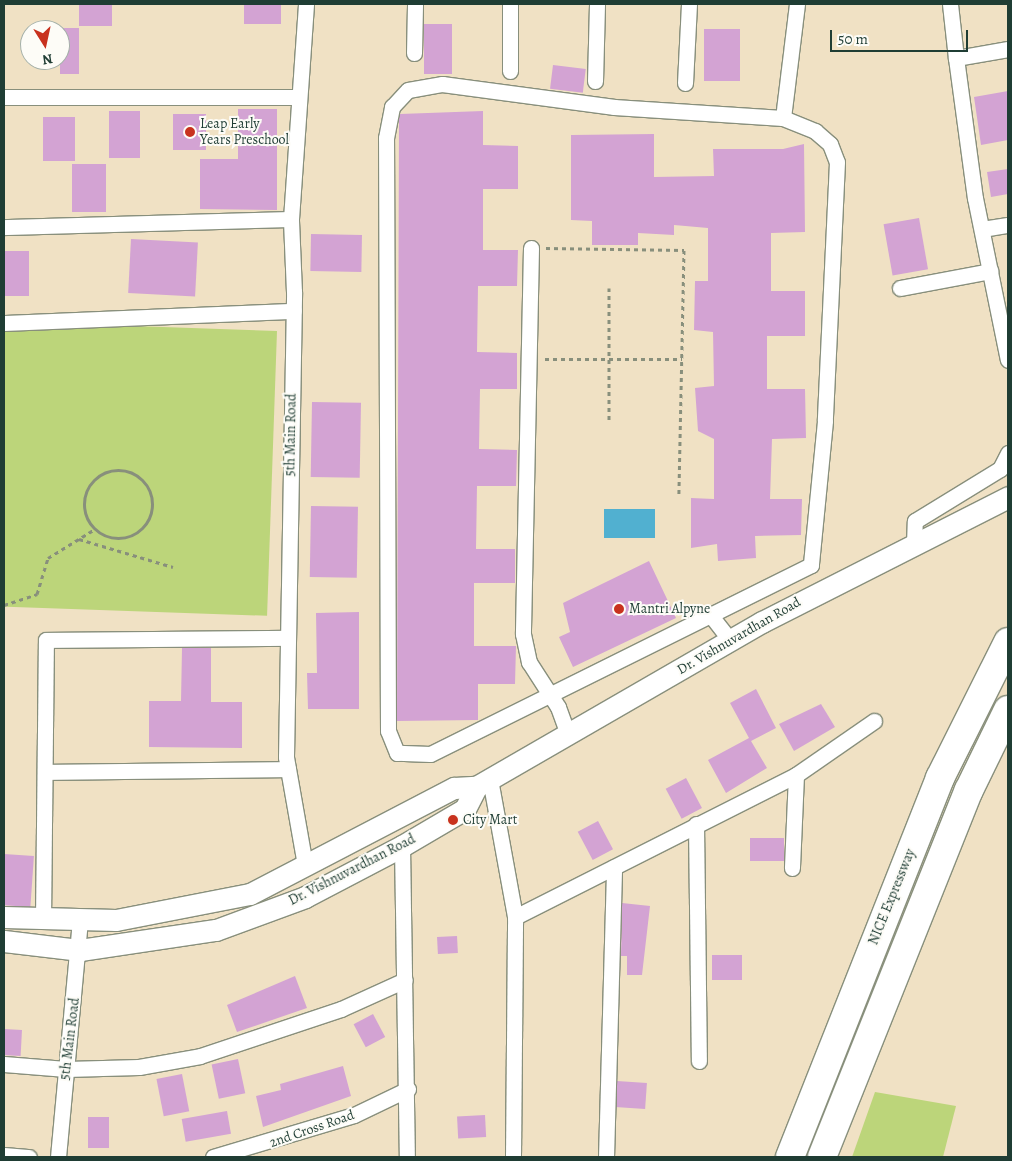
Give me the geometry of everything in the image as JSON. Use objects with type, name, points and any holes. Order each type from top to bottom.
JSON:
[{"type":"highway","name":"NICE Expressway","points":[[790,1157],[940,778],[1008,642]]},
{"type":"highway","points":[[822,1157],[969,790],[1008,710]]},
{"type":"main road","name":"Dr. Vishnuvardhan Road","points":[[4,917],[43,921],[80,920],[182,910],[250,894],[454,788],[483,783],[730,640],[1008,497]]},
{"type":"main road","name":"Dr. Vishnuvardhan Road","points":[[4,941],[80,950],[216,930],[306,897],[402,846],[464,809],[483,783]]},
{"type":"street","name":"5th Main Road","points":[[305,865],[288,769],[288,638],[294,311],[291,219],[298,97],[306,4]]},
{"type":"street","points":[[414,53],[415,4]]},
{"type":"street","points":[[510,4],[510,71]]},
{"type":"street","points":[[595,81],[597,4]]},
{"type":"street","points":[[685,84],[689,4]]},
{"type":"street","points":[[783,118],[797,4]]},
{"type":"street","points":[[950,4],[956,58],[982,229],[1008,360]]},
{"type":"street","points":[[956,58],[1008,49]]},
{"type":"street","points":[[442,84],[614,107],[783,118],[815,131],[830,144],[837,162],[825,421],[811,565],[712,617],[430,754],[397,753],[388,732],[386,138],[392,107],[408,90],[442,84]]},
{"type":"street","points":[[4,97],[298,97]]},
{"type":"street","points":[[4,227],[291,219]]},
{"type":"street","points":[[982,229],[1008,224]]},
{"type":"street","points":[[531,248],[523,634],[529,662],[551,695],[568,734]]},
{"type":"street","points":[[900,288],[990,271]]},
{"type":"street","points":[[4,323],[294,311]]},
{"type":"street","points":[[914,544],[915,521],[1000,469],[1008,453]]},
{"type":"street","points":[[712,617],[730,640]]},
{"type":"street","points":[[43,921],[46,640],[288,638]]},
{"type":"street","points":[[515,917],[796,775],[874,721]]},
{"type":"street","points":[[46,772],[288,769]]},
{"type":"street","points":[[792,868],[796,775]]},
{"type":"street","points":[[483,783],[515,917],[513,1157]]},
{"type":"street","points":[[696,824],[699,1061]]},
{"type":"street","points":[[402,846],[408,1089],[407,1157]]},
{"type":"street","points":[[606,1157],[614,867]]},
{"type":"street","name":"5th Main Road","points":[[58,1157],[80,950],[80,920]]},
{"type":"street","points":[[4,1064],[66,1069],[139,1067],[200,1056],[341,1009],[404,980]]},
{"type":"street","name":"2nd Cross Road","points":[[213,1157],[354,1115],[408,1089]]},
{"type":"street","points":[[4,1155],[29,1157]]},
{"type":"path","points":[[531,248],[684,250],[679,494]]},
{"type":"path","points":[[609,288],[609,422]]},
{"type":"path","points":[[529,359],[682,358]]},
{"type":"path","points":[[121,470],[137,476],[150,487],[151,517],[137,532],[106,538],[95,529],[82,512],[82,499],[100,475],[121,470]]},
{"type":"path","points":[[4,605],[37,594],[48,558],[95,529]]},
{"type":"path","points":[[79,539],[173,567]]},
{"type":"green space","points":[[4,321],[277,331],[267,616],[4,607]]},
{"type":"green space","points":[[875,1092],[956,1106],[943,1157],[852,1157]]},
{"type":"water","points":[[604,509],[655,509],[655,538],[604,538]]},
{"type":"building","points":[[79,4],[112,4],[112,26],[79,26]]},
{"type":"building","points":[[244,4],[281,4],[281,24],[244,24]]},
{"type":"building","points":[[424,24],[452,24],[452,74],[424,74]]},
{"type":"building","points":[[70,28],[79,28],[79,74],[60,74],[60,70],[70,70]]},
{"type":"building","points":[[704,29],[740,29],[740,81],[704,81]]},
{"type":"building","points":[[553,65],[586,69],[583,93],[550,89]]},
{"type":"building","points":[[1008,91],[1008,140],[981,145],[974,97]]},
{"type":"building","points":[[238,109],[277,109],[277,210],[200,209],[200,159],[238,159]]},
{"type":"building","points":[[109,111],[140,111],[140,158],[109,158]]},
{"type":"building","points":[[483,111],[483,145],[518,146],[518,189],[483,189],[483,250],[518,250],[517,286],[478,286],[477,352],[517,353],[517,389],[480,389],[479,449],[517,450],[516,486],[477,486],[476,549],[515,549],[515,583],[474,583],[474,646],[516,646],[515,684],[478,684],[478,720],[397,721],[399,119],[400,114]]},
{"type":"building","name":"Leap Early Years Preschool","points":[[173,114],[206,114],[206,150],[173,150]]},
{"type":"building","points":[[43,117],[75,117],[75,161],[43,161]]},
{"type":"building","points":[[654,134],[654,177],[714,176],[713,149],[783,149],[804,144],[805,232],[771,233],[771,291],[805,291],[805,336],[767,336],[767,389],[805,389],[806,438],[772,439],[770,499],[802,499],[801,535],[755,536],[756,558],[718,561],[717,544],[691,548],[691,498],[714,499],[714,439],[698,431],[695,388],[714,386],[713,332],[694,330],[695,281],[708,281],[708,228],[674,225],[674,235],[638,233],[638,245],[592,245],[592,221],[571,220],[571,135]]},
{"type":"building","points":[[72,164],[106,164],[106,212],[72,212]]},
{"type":"building","points":[[1008,169],[1008,194],[991,197],[987,172]]},
{"type":"building","points":[[919,218],[928,269],[893,275],[884,224]]},
{"type":"building","points":[[311,234],[362,235],[361,272],[310,271]]},
{"type":"building","points":[[131,239],[198,243],[195,296],[128,293]]},
{"type":"building","points":[[4,251],[29,251],[29,296],[4,296]]},
{"type":"building","points":[[312,402],[361,403],[360,478],[311,477]]},
{"type":"building","points":[[311,506],[358,507],[357,578],[310,577]]},
{"type":"building","name":"Mantri Alpyne","points":[[649,561],[676,618],[573,667],[559,637],[570,632],[563,603]]},
{"type":"building","points":[[359,612],[359,709],[308,709],[307,673],[317,673],[316,613]]},
{"type":"building","points":[[182,648],[211,648],[211,702],[242,702],[242,748],[149,747],[149,701],[181,701]]},
{"type":"building","points":[[756,689],[776,728],[751,741],[767,768],[726,793],[708,760],[749,738],[730,703]]},
{"type":"building","points":[[821,704],[835,727],[794,751],[779,724]]},
{"type":"building","points":[[686,778],[702,808],[682,819],[666,789]]},
{"type":"building","points":[[598,821],[613,849],[593,860],[578,832]]},
{"type":"building","points":[[750,838],[784,838],[784,861],[750,861]]},
{"type":"building","points":[[4,854],[34,856],[30,907],[4,905]]},
{"type":"building","points":[[622,903],[650,906],[642,975],[627,975],[627,956],[621,956]]},
{"type":"building","points":[[457,936],[458,953],[438,954],[437,937]]},
{"type":"building","points":[[712,955],[742,955],[742,980],[712,980]]},
{"type":"building","points":[[295,976],[307,1008],[237,1032],[227,1005]]},
{"type":"building","points":[[373,1014],[385,1037],[366,1047],[354,1024]]},
{"type":"building","points":[[4,1029],[22,1030],[21,1056],[4,1055]]},
{"type":"building","points":[[238,1059],[245,1093],[219,1099],[212,1065]]},
{"type":"building","points":[[343,1066],[351,1096],[263,1127],[256,1096],[281,1090],[280,1084]]},
{"type":"building","points":[[182,1074],[189,1111],[164,1116],[156,1079]]},
{"type":"building","points":[[617,1081],[647,1083],[645,1109],[615,1107]]},
{"type":"building","points":[[227,1111],[231,1134],[186,1142],[182,1119]]},
{"type":"building","points":[[485,1115],[486,1137],[458,1138],[457,1116]]},
{"type":"building","points":[[88,1117],[109,1117],[109,1148],[88,1148]]},
{"type":"place","name":"Leap Early Years Preschool","points":[[190,132]]},
{"type":"place","name":"Mantri Alpyne","points":[[619,609]]},
{"type":"place","name":"City Mart","points":[[453,820]]}]
